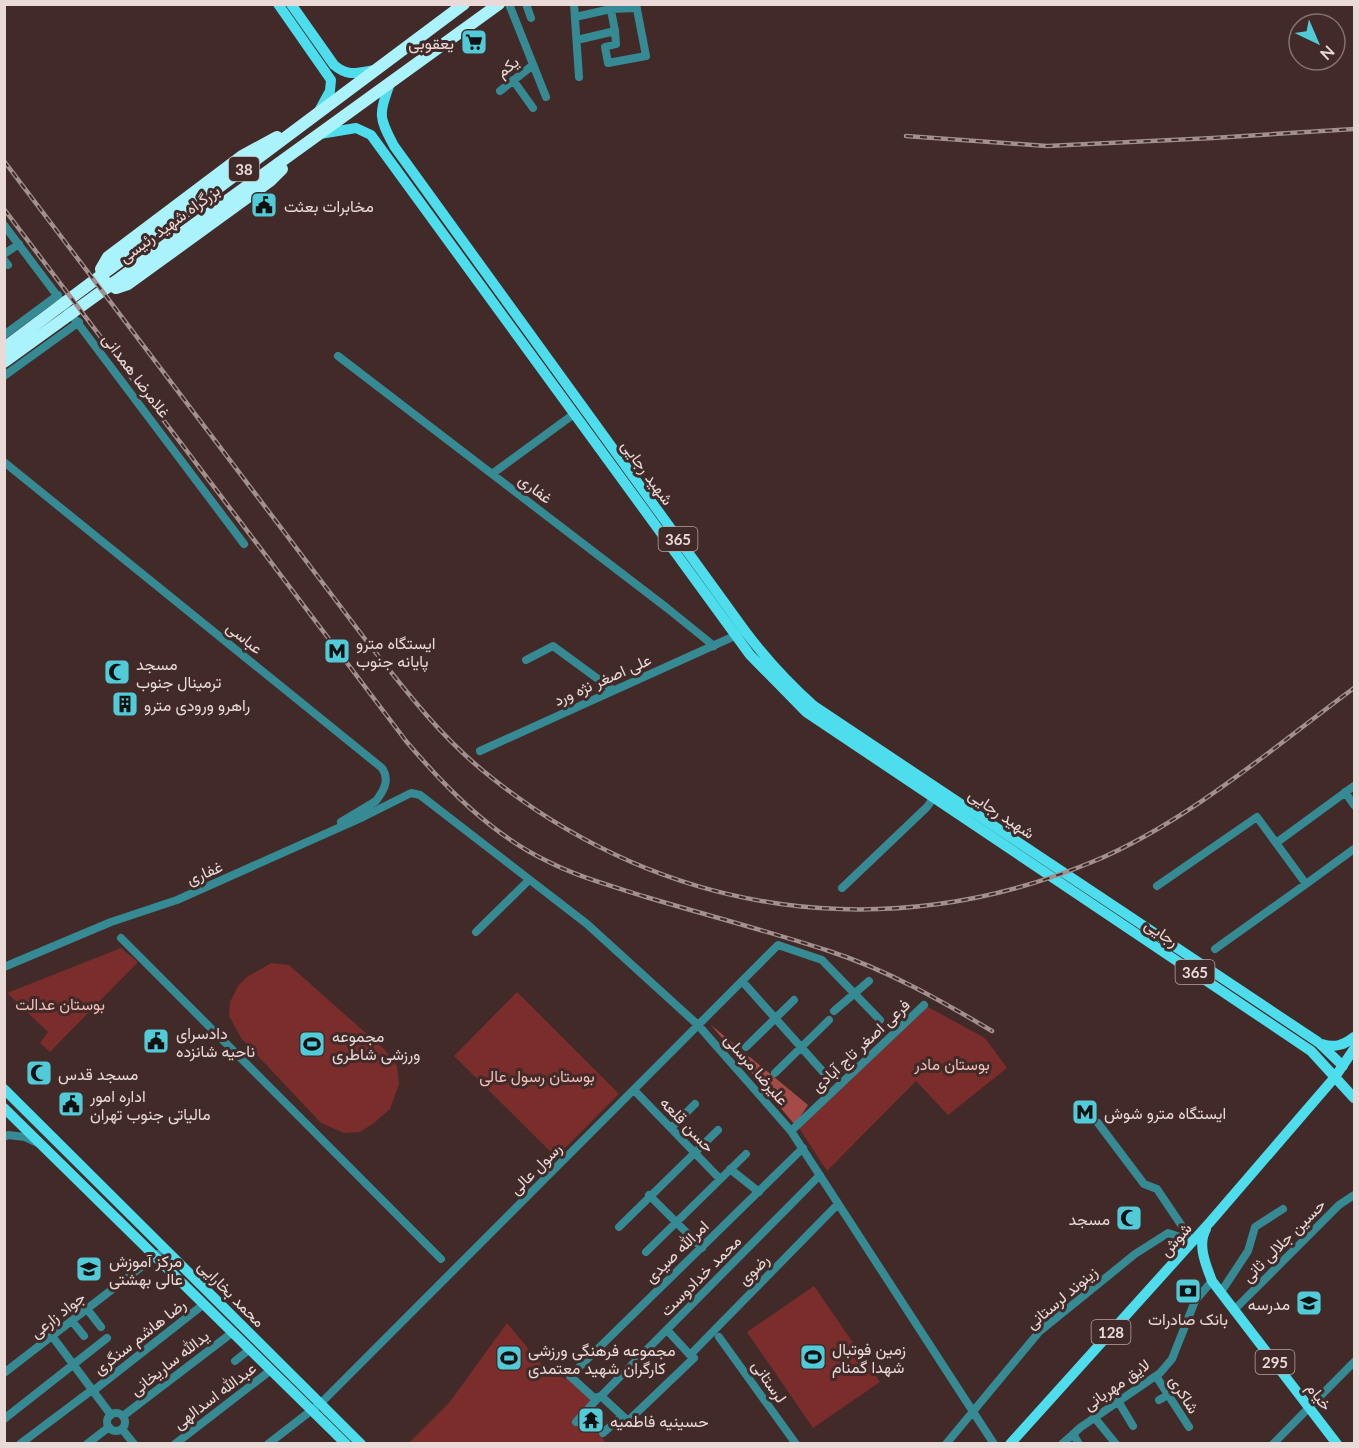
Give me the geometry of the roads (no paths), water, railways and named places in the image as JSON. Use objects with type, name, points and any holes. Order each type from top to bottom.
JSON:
[{"type":"highway","name":"بزرگراه شهید رئیسی","points":[[117,273],[318,113],[464,4]]},
{"type":"highway","name":"بزرگراه شهید رئیسی","points":[[4,362],[45,325],[320,134],[499,4]]},
{"type":"highway","points":[[318,113],[242,156],[108,257],[101,268],[104,281],[116,288],[128,284],[270,181],[320,134]]},
{"type":"highway","name":"بزرگراه شهید رئیسی","points":[[4,348],[45,325]]},
{"type":"main road","points":[[278,4],[330,68],[354,74],[375,70]]},
{"type":"main road","points":[[291,4],[330,68],[330,91],[318,113]]},
{"type":"main road","name":"شهید رجایی","points":[[390,83],[381,110],[383,125],[394,146],[740,633],[757,663],[806,712],[1027,859]]},
{"type":"main road","name":"شهید رجایی","points":[[320,134],[356,128],[371,135],[574,414],[740,633],[794,688],[814,706],[1038,855]]},
{"type":"main road","name":"رجایی","points":[[1038,855],[1317,1042]]},
{"type":"main road","name":"رجایی","points":[[1027,859],[1311,1051],[1326,1058],[1339,1081],[1354,1098]]},
{"type":"main road","points":[[1317,1042],[1338,1046],[1354,1037]]},
{"type":"main road","name":"365","points":[[1317,1042],[1326,1058],[1343,1066]]},
{"type":"main road","name":"شوش","points":[[1010,1443],[1339,1081],[1343,1066],[1354,1049]]},
{"type":"main road","name":"محمد بخارایی","points":[[4,1089],[361,1443]]},
{"type":"main road","name":"محمد بخارایی","points":[[4,1108],[346,1443]]},
{"type":"main road","name":"295","points":[[1211,1221],[1203,1233],[1202,1242],[1205,1261],[1212,1281]]},
{"type":"main road","name":"خیام","points":[[1212,1281],[1337,1443]]},
{"type":"street","points":[[509,4],[546,97]]},
{"type":"street","points":[[526,4],[531,18]]},
{"type":"street","points":[[574,4],[575,17],[572,30],[577,40],[579,77]]},
{"type":"street","points":[[575,17],[611,7],[636,6],[646,56],[608,63],[605,47],[616,44],[611,7]]},
{"type":"street","points":[[577,40],[615,31]]},
{"type":"street","name":"یکم","points":[[500,91],[533,64]]},
{"type":"street","points":[[513,81],[533,108]]},
{"type":"street","name":"غلامرضا همدانی","points":[[4,225],[244,544]]},
{"type":"street","points":[[4,254],[19,244]]},
{"type":"street","points":[[4,335],[58,295]]},
{"type":"street","points":[[4,376],[79,322]]},
{"type":"street","name":"غفاری","points":[[338,356],[668,608],[714,646]]},
{"type":"street","points":[[492,474],[574,414]]},
{"type":"street","name":"عباسی","points":[[4,462],[382,768],[386,782],[376,801],[315,838]]},
{"type":"street","name":"علی اصغر نژه ورد","points":[[480,751],[740,633]]},
{"type":"street","points":[[526,660],[553,646],[613,690]]},
{"type":"street","points":[[1276,843],[1354,786]]},
{"type":"street","points":[[1345,792],[1354,805]]},
{"type":"street","name":"غفاری","points":[[4,967],[111,922],[177,900],[411,793]]},
{"type":"street","name":"علیرضا مرسلی","points":[[411,793],[420,795],[445,813],[469,835],[587,924],[698,1025],[791,1131],[994,1443]]},
{"type":"street","points":[[842,888],[927,807],[934,797]]},
{"type":"street","points":[[1157,886],[1257,817],[1306,884]]},
{"type":"street","points":[[1215,949],[1354,849]]},
{"type":"street","points":[[476,932],[529,880]]},
{"type":"street","points":[[121,938],[441,1259]]},
{"type":"street","name":"رسول عالی","points":[[268,1443],[312,1411],[778,945],[822,960],[854,994]]},
{"type":"street","points":[[742,981],[825,1074]]},
{"type":"street","points":[[834,1011],[869,981]]},
{"type":"street","points":[[854,994],[880,1020]]},
{"type":"street","points":[[746,1047],[774,1017],[794,1000]]},
{"type":"street","name":"فرعی اصغر تاج آبادی","points":[[791,1131],[924,1005]]},
{"type":"street","points":[[775,1073],[829,1020]]},
{"type":"street","name":"حسن قلعه","points":[[634,1090],[720,1179]]},
{"type":"street","points":[[671,1128],[695,1104]]},
{"type":"street","points":[[1098,1123],[1144,1184],[1157,1189],[1192,1241]]},
{"type":"street","points":[[619,1227],[718,1130]]},
{"type":"street","points":[[4,1137],[8,1135],[25,1137],[41,1144]]},
{"type":"street","name":"امرالله صیدی","points":[[600,1397],[594,1398],[570,1376],[803,1148]]},
{"type":"street","points":[[646,1252],[746,1154]]},
{"type":"street","points":[[730,1169],[759,1192]]},
{"type":"street","name":"محمد خدادوست","points":[[576,1422],[820,1175]]},
{"type":"street","name":"حسین جلالی ثانی","points":[[1234,1310],[1340,1205],[1354,1195]]},
{"type":"street","points":[[649,1196],[702,1248]]},
{"type":"street","name":"رضوی","points":[[625,1419],[693,1358],[690,1354],[838,1204]]},
{"type":"street","points":[[1221,1292],[1245,1257],[1255,1227],[1283,1209]]},
{"type":"street","name":"زینوند لرستانی","points":[[946,1443],[1039,1332],[1135,1254],[1168,1233],[1192,1241]]},
{"type":"street","name":"جواد زارعی","points":[[4,1373],[156,1256],[164,1247]]},
{"type":"street","name":"لایق مهربانی","points":[[1062,1443],[1156,1376],[1172,1359],[1195,1301],[1212,1281]]},
{"type":"street","name":"رضا هاشم سنگری","points":[[20,1443],[204,1304]]},
{"type":"street","points":[[87,1309],[101,1327]]},
{"type":"street","points":[[72,1321],[84,1336]]},
{"type":"street","points":[[667,1330],[690,1354]]},
{"type":"street","name":"یدالله ساریخانی","points":[[123,1416],[233,1332]]},
{"type":"street","points":[[52,1336],[111,1415]]},
{"type":"street","name":"لرستانی","points":[[719,1337],[796,1443]]},
{"type":"street","points":[[4,1419],[107,1338]]},
{"type":"street","points":[[235,1361],[250,1349]]},
{"type":"street","points":[[1273,1443],[1354,1362]]},
{"type":"street","name":"عبدالله اسدالهی","points":[[175,1443],[271,1370]]},
{"type":"street","name":"شاکری","points":[[1156,1376],[1189,1427]]},
{"type":"street","points":[[1159,1400],[1168,1395]]},
{"type":"street","points":[[600,1397],[625,1419],[603,1434]]},
{"type":"street","points":[[1118,1401],[1133,1426]]},
{"type":"street","points":[[119,1413],[123,1416],[125,1421],[122,1429],[117,1431],[109,1427],[107,1422],[111,1415],[119,1413]]},
{"type":"street","points":[[1094,1418],[1116,1443]]},
{"type":"street","points":[[87,1443],[109,1427]]},
{"type":"street","points":[[122,1429],[134,1443]]},
{"type":"street","points":[[1073,1434],[1079,1443]]},
{"type":"railway","points":[[906,136],[1047,146],[1354,129]]},
{"type":"railway","points":[[4,161],[365,639],[424,713],[492,778],[560,825],[631,862],[705,888],[781,904],[858,909],[936,904],[1015,888],[1092,862],[1161,827],[1228,783],[1354,688]]},
{"type":"railway","points":[[4,209],[406,741],[453,793],[488,824],[547,861],[595,881],[829,951],[872,967],[913,986],[992,1031]]},
{"type":"place","name":"یعقوبی","points":[[474,42]]},
{"type":"place","name":"مخابرات بعثت","points":[[264,205]]},
{"type":"place","name":"ایستگاه مترو پایانه جنوب","points":[[337,651]]},
{"type":"place","name":"مسجد ترمینال جنوب","points":[[117,672]]},
{"type":"place","name":"راهرو ورودی مترو","points":[[125,704]]},
{"type":"place","name":"دادسرای ناحیه شانزده","points":[[156,1041]]},
{"type":"place","name":"مجموعه ورزشی شاطری","points":[[312,1044]]},
{"type":"place","name":"مسجد قدس","points":[[39,1073]]},
{"type":"place","name":"اداره امور مالیاتی جنوب تهران","points":[[71,1104]]},
{"type":"place","name":"ایستگاه مترو شوش","points":[[1085,1112]]},
{"type":"place","name":"مسجد","points":[[1129,1218]]},
{"type":"place","name":"مرکز آموزش عالی بهشتی","points":[[89,1269]]},
{"type":"place","name":"بانک صادرات","points":[[1188,1291]]},
{"type":"place","name":"مدرسه","points":[[1309,1303]]},
{"type":"place","name":"زمین فوتبال شهدا گمنام","points":[[813,1357]]},
{"type":"place","name":"مجموعه فرهنگی ورزشی کارگران شهید معتمدی","points":[[509,1358]]},
{"type":"place","name":"حسینیه فاطمیه","points":[[591,1420]]},
{"type":"park label","name":"بوستان عدالت","points":[[60,1003]]},
{"type":"park label","name":"بوستان مادر","points":[[952,1063]]},
{"type":"park label","name":"بوستان رسول عالی","points":[[537,1075]]}]
